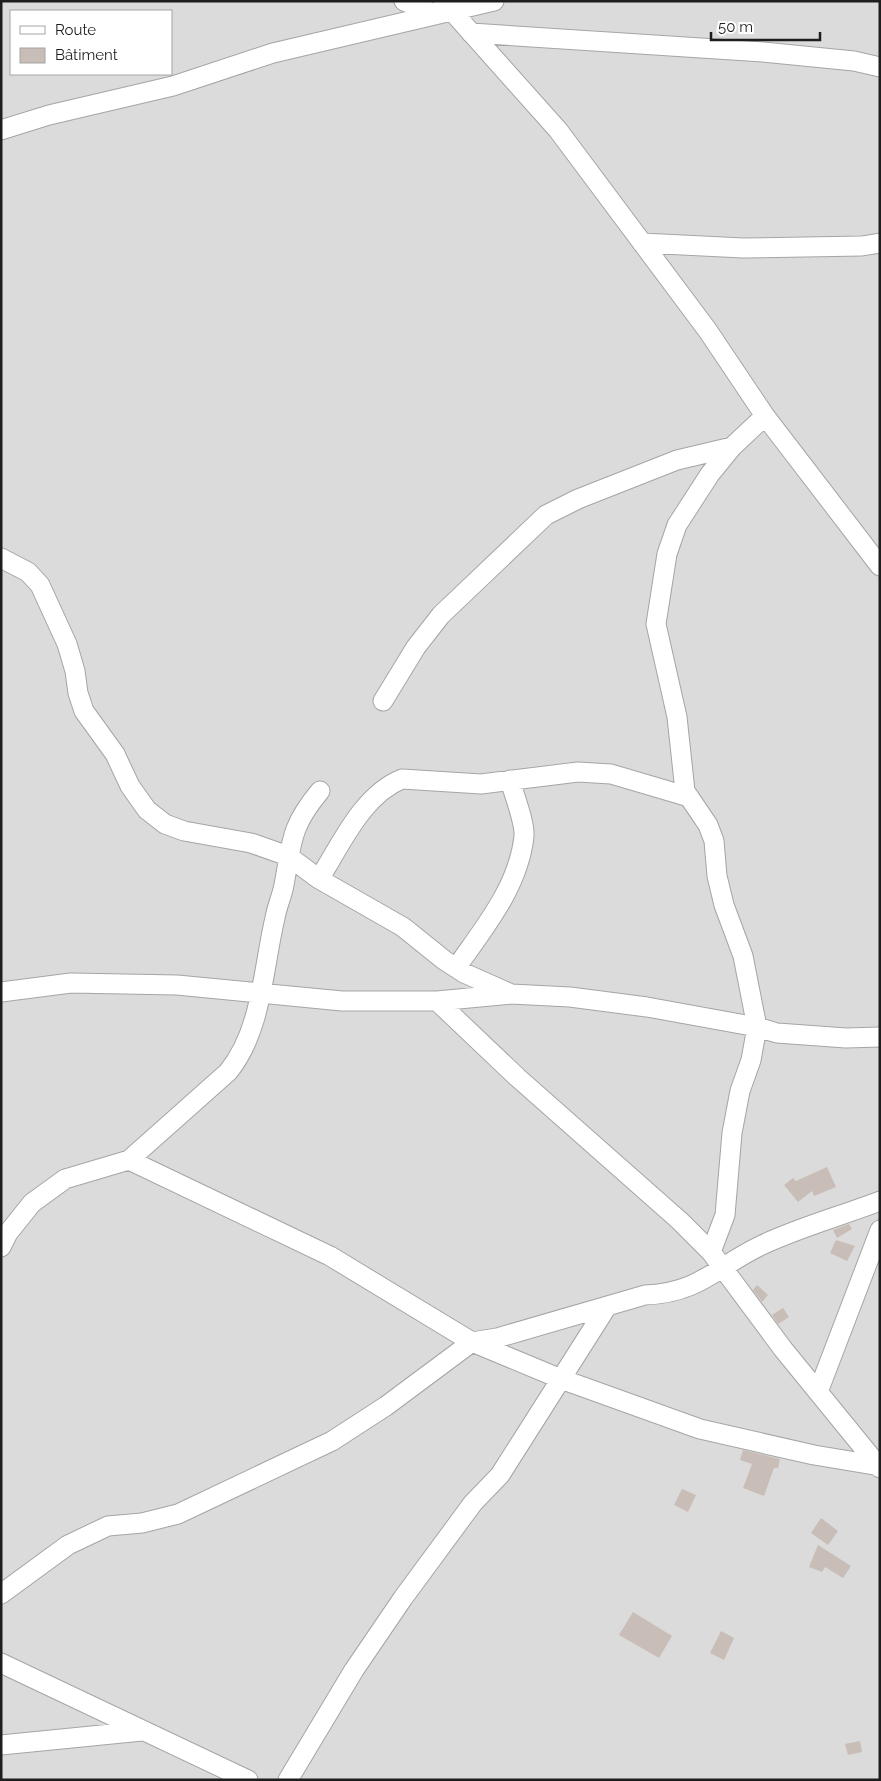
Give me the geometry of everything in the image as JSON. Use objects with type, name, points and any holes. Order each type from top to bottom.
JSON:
[{"type":"street","points":[[404,1],[443,8],[471,33],[558,130],[708,331],[765,416],[880,566]]},
{"type":"street","points":[[1,130],[49,115],[174,86],[273,53],[443,8],[494,1]]},
{"type":"street","points":[[471,33],[763,52],[854,61],[880,67]]},
{"type":"street","points":[[642,243],[743,248],[862,246],[880,243]]},
{"type":"street","points":[[711,1252],[725,1215],[732,1133],[740,1091],[751,1060],[757,1027],[743,956],[724,905],[716,876],[714,842],[708,825],[685,791],[678,717],[656,624],[667,554],[677,524],[710,474],[732,447],[765,416]]},
{"type":"street","points":[[383,701],[416,647],[441,615],[546,515],[578,499],[677,460],[732,447]]},
{"type":"street","points":[[1,558],[28,572],[40,585],[67,644],[75,671],[78,694],[84,711],[115,754],[130,786],[147,810],[166,824],[184,831],[251,843],[288,856],[319,879],[403,927],[456,968],[511,994]]},
{"type":"street","points":[[319,879],[366,805],[391,784],[402,779],[481,784],[578,772],[611,774],[689,797]]},
{"type":"street","points":[[456,968],[498,908],[517,865],[524,834],[510,780]]},
{"type":"street","points":[[1,1247],[8,1233],[32,1203],[65,1179],[129,1160],[228,1072],[240,1058],[260,992],[275,917],[285,883],[290,843],[303,810],[320,791]]},
{"type":"street","points":[[285,883],[319,879]]},
{"type":"street","points":[[1,992],[71,983],[177,985],[342,1001],[437,1002],[511,994],[570,997],[757,1027],[777,1033],[846,1038],[880,1037]]},
{"type":"street","points":[[437,1002],[498,1060],[680,1221],[711,1252],[818,1392],[879,1466]]},
{"type":"street","points":[[129,1160],[330,1256],[472,1342],[561,1379],[700,1429],[814,1455],[879,1466]]},
{"type":"street","points":[[1,1594],[68,1545],[108,1526],[142,1523],[178,1514],[332,1441],[386,1406],[472,1342],[497,1338],[606,1308],[645,1295],[665,1294],[693,1286],[760,1246],[794,1231],[880,1201]]},
{"type":"street","points":[[818,1392],[880,1230]]},
{"type":"street","points":[[288,1780],[365,1654],[403,1598],[474,1503],[500,1475],[606,1308]]},
{"type":"street","points":[[1,1663],[248,1780]]},
{"type":"street","points":[[1,1745],[142,1731]]},
{"type":"shaded area","points":[[1,1],[880,1],[880,1780],[1,1780]]},
{"type":"building","points":[[827,1167],[836,1187],[814,1196],[812,1191],[798,1202],[784,1185],[793,1178],[796,1181]]},
{"type":"building","points":[[849,1224],[852,1229],[837,1238],[833,1230]]},
{"type":"building","points":[[836,1240],[855,1246],[847,1261],[830,1253]]},
{"type":"building","points":[[757,1285],[768,1295],[762,1302],[753,1290]]},
{"type":"building","points":[[783,1308],[789,1317],[778,1324],[772,1315]]},
{"type":"building","points":[[743,1450],[780,1459],[778,1468],[774,1468],[764,1496],[743,1488],[752,1464],[740,1460]]},
{"type":"building","points":[[682,1489],[696,1495],[688,1512],[674,1505]]},
{"type":"building","points":[[821,1518],[838,1531],[828,1545],[811,1533]]},
{"type":"building","points":[[818,1545],[851,1566],[843,1578],[825,1567],[822,1572],[809,1567]]},
{"type":"building","points":[[633,1612],[672,1636],[659,1658],[619,1635]]},
{"type":"building","points":[[721,1631],[734,1638],[724,1660],[710,1653]]},
{"type":"building","points":[[860,1741],[862,1752],[848,1755],[845,1744]]}]
